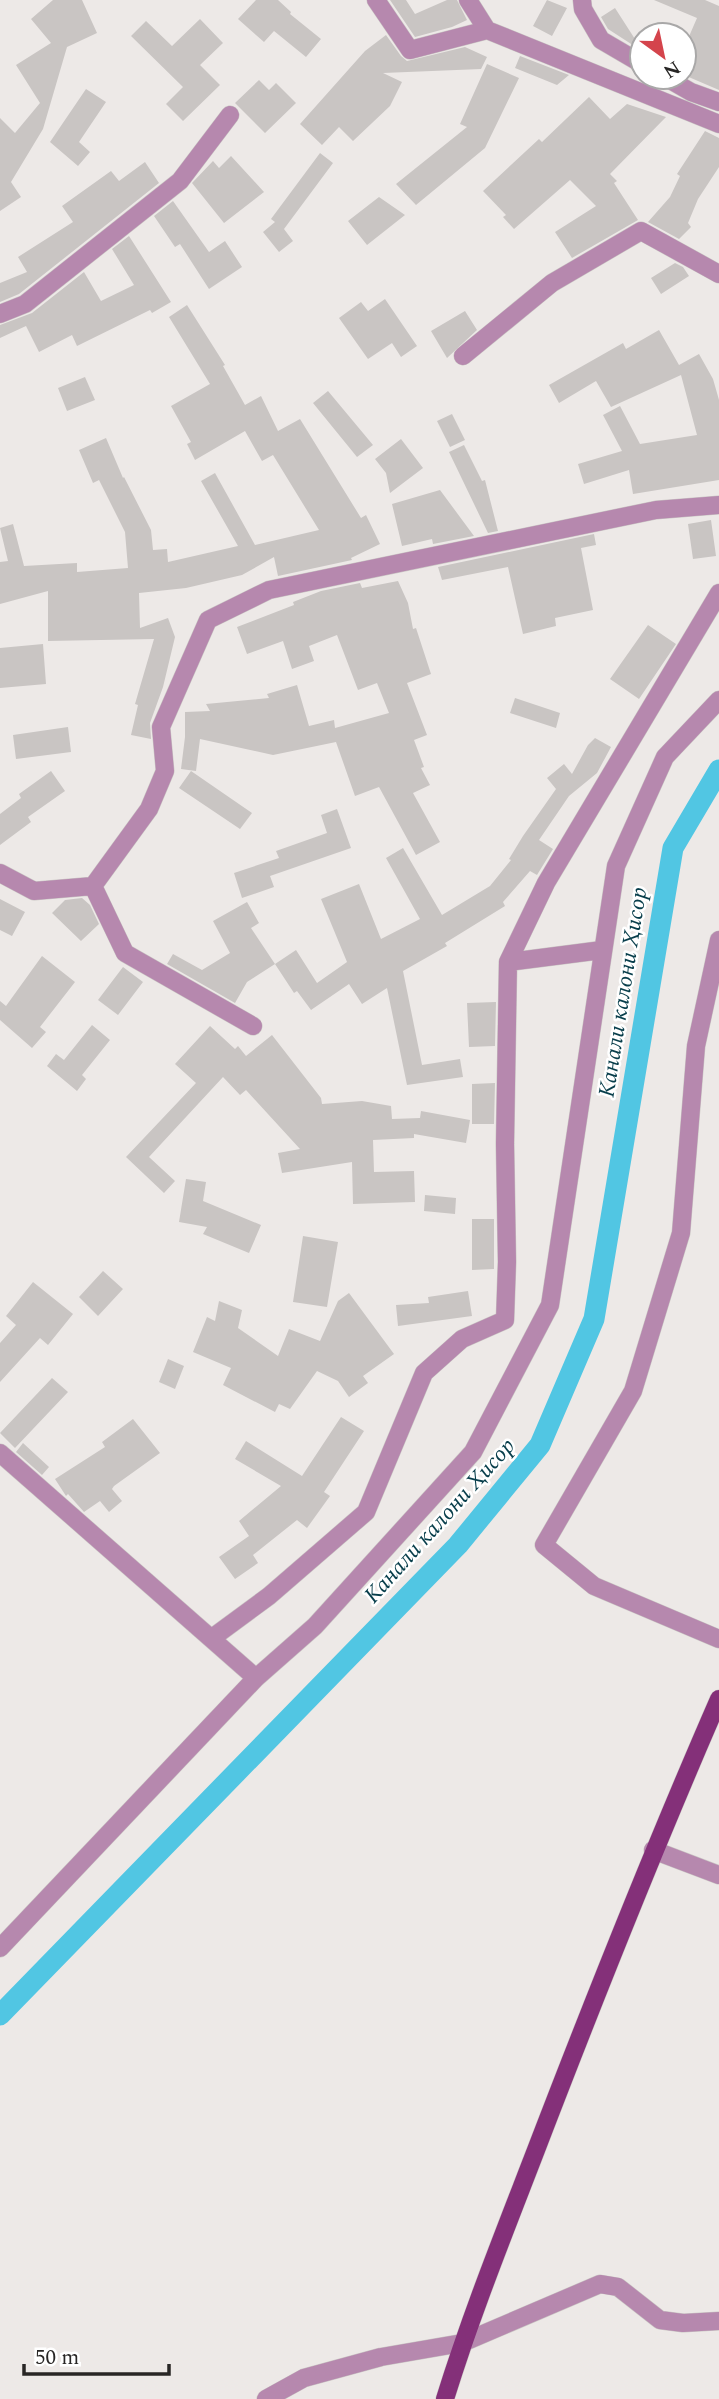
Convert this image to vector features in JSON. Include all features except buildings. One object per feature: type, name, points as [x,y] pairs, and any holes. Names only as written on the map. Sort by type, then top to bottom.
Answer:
[{"type":"main road","points":[[445,2399],[462,2343],[653,1850],[719,1699]]},
{"type":"street","points":[[376,0],[410,50],[487,30],[718,120]]},
{"type":"street","points":[[468,0],[487,30]]},
{"type":"street","points":[[582,0],[583,9],[601,40],[628,56]]},
{"type":"street","points":[[689,91],[719,102]]},
{"type":"street","points":[[0,313],[25,304],[180,181],[230,115]]},
{"type":"street","points":[[463,356],[552,283],[640,231],[719,274]]},
{"type":"street","points":[[0,873],[34,891],[93,886],[149,809],[165,771],[160,727],[208,620],[269,590],[656,510],[719,505]]},
{"type":"street","points":[[212,1638],[269,1596],[366,1512],[424,1373],[462,1339],[505,1320],[508,962],[546,883],[719,593]]},
{"type":"street","points":[[0,1948],[256,1678],[315,1626],[473,1452],[550,1306],[616,866],[665,757],[719,700]]},
{"type":"street","points":[[93,886],[125,953],[253,1026]]},
{"type":"street","points":[[719,940],[696,1046],[681,1233],[633,1391],[544,1545],[594,1586],[719,1639]]},
{"type":"street","points":[[508,962],[602,950]]},
{"type":"street","points":[[0,1453],[256,1678]]},
{"type":"street","points":[[653,1850],[719,1875]]},
{"type":"street","points":[[267,2399],[304,2378],[381,2357],[462,2343],[600,2284],[618,2287],[660,2320],[682,2323],[719,2320]]},
{"type":"waterway","name":"Канали калони Ҳисор","points":[[0,2015],[458,1545],[540,1445],[594,1319],[673,848],[719,770]]}]
